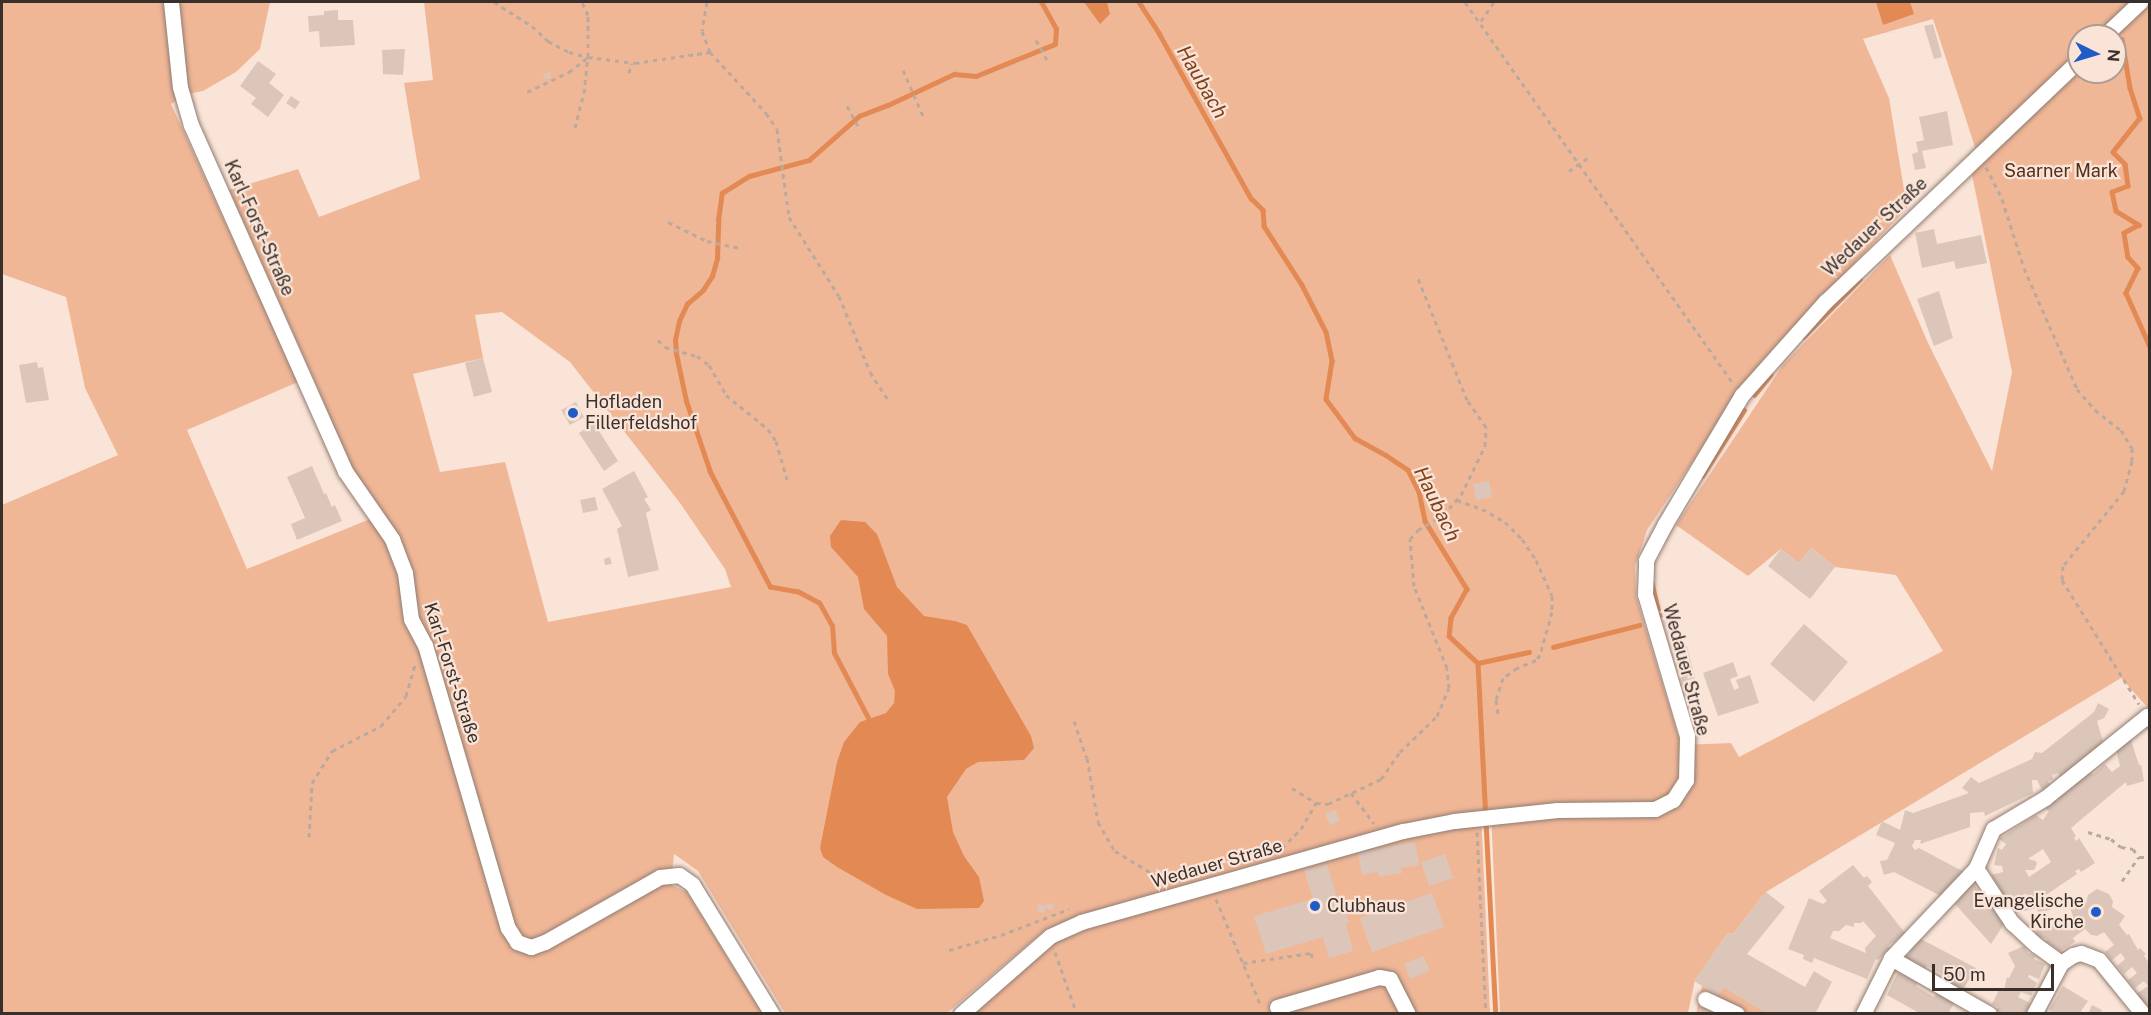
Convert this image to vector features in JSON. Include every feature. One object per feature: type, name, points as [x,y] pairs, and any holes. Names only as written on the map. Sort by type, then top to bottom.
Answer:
[{"type":"street","name":"Karl-Forst-Straße","points":[[171,2],[180,87],[191,125],[345,471],[392,539],[405,573],[411,619],[425,645],[508,928],[517,942],[531,947],[545,942],[660,877],[679,875],[692,884],[772,1014]]},
{"type":"street","points":[[2117,24],[2140,2]]},
{"type":"street","name":"Wedauer Straße","points":[[961,1014],[1050,936],[1081,922],[1384,837],[1479,818],[1557,810],[1655,809],[1673,801],[1686,780],[1687,736],[1645,594],[1646,560],[1742,395],[1825,302],[2067,71]]},
{"type":"street","points":[[1863,1014],[1891,958],[1976,868],[1993,830],[2045,798],[2148,717]]},
{"type":"street","points":[[1976,868],[2013,923],[2036,945],[2061,963]]},
{"type":"street","points":[[2034,1014],[2061,963],[2073,955],[2091,955],[2099,960],[2143,1014]]},
{"type":"street","points":[[1891,958],[1989,1014]]},
{"type":"street","points":[[1270,1008],[1379,977],[1390,979],[1408,1014]]},
{"type":"street","points":[[1705,999],[1737,1014]]},
{"type":"path","points":[[494,2],[532,26],[548,41],[569,52],[588,57],[631,63],[710,52]]},
{"type":"path","points":[[575,128],[584,93],[588,57],[588,15],[582,2]]},
{"type":"path","points":[[706,2],[702,31],[710,52],[766,113],[777,129],[789,217],[839,296],[870,372],[888,400]]},
{"type":"path","points":[[1465,2],[1481,21],[1742,395]]},
{"type":"path","points":[[1481,21],[1494,2]]},
{"type":"path","points":[[1036,40],[1048,62]]},
{"type":"path","points":[[527,92],[551,82],[588,57]]},
{"type":"path","points":[[629,73],[631,63]]},
{"type":"path","points":[[903,70],[924,118]]},
{"type":"path","points":[[847,105],[860,129]]},
{"type":"path","points":[[1979,155],[2002,200],[2024,268],[2077,389],[2095,410],[2121,430],[2132,448],[2132,461],[2124,491],[2063,567],[2062,580],[2148,717]]},
{"type":"path","points":[[1569,171],[1589,157]]},
{"type":"path","points":[[668,222],[707,241],[741,248]]},
{"type":"path","points":[[1292,788],[1316,804],[1329,804],[1381,779],[1400,752],[1437,716],[1449,688],[1447,668],[1414,586],[1410,539],[1418,530],[1443,514],[1457,500],[1485,446],[1486,427],[1467,400],[1418,278]]},
{"type":"path","points":[[658,340],[664,347],[686,351],[709,365],[726,395],[768,429],[776,441],[787,479]]},
{"type":"path","points":[[1457,500],[1482,508],[1505,522],[1522,539],[1536,560],[1552,596],[1552,612],[1540,655],[1536,660],[1517,668],[1503,678],[1497,700],[1498,715]]},
{"type":"path","points":[[309,837],[312,783],[332,751],[381,726],[406,696],[417,657],[425,645]]},
{"type":"path","points":[[1074,721],[1087,758],[1098,822],[1115,851],[1167,882],[1156,885]]},
{"type":"path","points":[[1351,793],[1384,837]]},
{"type":"path","points":[[1273,852],[1283,847],[1302,830],[1316,804]]},
{"type":"path","points":[[1479,818],[1486,1014]]},
{"type":"path","points":[[2088,832],[2111,839],[2121,848],[2133,849],[2139,857]]},
{"type":"path","points":[[2139,857],[2150,857]]},
{"type":"path","points":[[2122,881],[2139,857]]},
{"type":"path","points":[[1210,886],[1243,963],[1270,1008]]},
{"type":"path","points":[[949,950],[1001,935],[1079,906]]},
{"type":"path","points":[[1050,936],[1077,1014]]},
{"type":"path","points":[[1243,963],[1311,952],[1312,961]]},
{"type":"green space","name":"Saarner Mark","points":[[2,2],[270,2],[260,49],[236,72],[203,91],[187,94],[171,104],[298,382],[187,430],[247,569],[380,515],[348,464],[319,391],[229,190],[298,169],[319,217],[420,179],[404,83],[433,80],[424,2],[2149,2],[2149,709],[2121,678],[1766,892],[1733,934],[1728,933],[1695,980],[1688,1013],[1500,1013],[1491,811],[1481,812],[1490,1013],[971,1013],[1045,930],[947,1013],[785,1013],[698,871],[674,854],[671,885],[687,892],[762,1013],[2,1013],[2,505],[118,455],[85,388],[66,297],[2,274]],"holes":[[[1933,19],[1976,150],[1968,155],[2012,372],[1992,471],[1928,343],[1890,255],[1783,365],[1676,525],[1748,576],[1781,549],[1799,563],[1811,548],[1835,567],[1896,575],[1943,651],[1739,757],[1731,743],[1681,745],[1636,597],[1635,566],[1647,530],[1735,398],[1773,349],[1907,208],[1889,98],[1863,39]],[[502,312],[570,362],[680,503],[725,569],[731,587],[548,622],[505,462],[440,472],[413,374],[483,358],[475,315]]]},
{"type":"green space","points":[[1702,986],[1717,996],[1724,987],[1767,1013],[1723,1013],[1697,1009]]},
{"type":"shaded area","points":[[1084,2],[1107,2],[1110,14],[1100,24]]},
{"type":"shaded area","points":[[1876,2],[1910,2],[1914,14],[1883,25]]},
{"type":"shaded area","points":[[841,520],[865,522],[877,534],[897,587],[924,616],[967,625],[1031,736],[1034,748],[1024,760],[978,762],[966,769],[947,797],[953,832],[964,856],[979,877],[984,901],[979,908],[917,909],[886,895],[823,857],[820,848],[837,762],[844,742],[860,722],[886,713],[894,703],[895,691],[888,674],[887,636],[864,609],[858,577],[831,547],[830,536]]},
{"type":"building","points":[[338,10],[338,20],[353,20],[355,45],[320,47],[319,31],[309,32],[308,16],[324,15],[324,11]]},
{"type":"building","points":[[1933,24],[1942,57],[1934,59],[1924,26]]},
{"type":"building","points":[[405,49],[403,75],[383,74],[382,50]]},
{"type":"building","points":[[258,61],[276,74],[269,83],[284,95],[268,117],[251,104],[256,98],[240,86]]},
{"type":"building","points":[[550,72],[551,78],[545,79],[543,74]]},
{"type":"building","points":[[291,96],[300,102],[295,109],[286,103]]},
{"type":"building","points":[[1947,111],[1953,145],[1922,151],[1926,168],[1915,170],[1912,154],[1918,152],[1916,142],[1924,140],[1919,117]]},
{"type":"building","points":[[1934,229],[1937,244],[1981,235],[1987,263],[1956,269],[1954,261],[1922,268],[1915,233]]},
{"type":"building","points":[[1939,291],[1953,338],[1934,346],[1917,299]]},
{"type":"building","points":[[483,358],[492,392],[474,397],[465,363]]},
{"type":"building","points":[[37,362],[38,368],[43,367],[49,400],[26,403],[19,365]]},
{"type":"building","name":"Hofladen Fillerfeldshof","points":[[576,402],[584,417],[570,425],[561,410]]},
{"type":"building","points":[[594,423],[618,461],[604,471],[579,433]]},
{"type":"building","points":[[312,466],[324,494],[326,493],[332,507],[335,505],[342,521],[297,540],[291,524],[305,518],[287,477]]},
{"type":"building","points":[[634,471],[648,497],[644,499],[651,510],[646,513],[659,570],[628,577],[617,529],[622,526],[602,489]]},
{"type":"building","points":[[1489,481],[1492,497],[1476,500],[1473,484]]},
{"type":"building","points":[[595,497],[598,510],[583,513],[580,500]]},
{"type":"building","points":[[1811,548],[1835,567],[1810,599],[1768,566],[1781,549],[1799,563]]},
{"type":"building","points":[[610,557],[612,564],[605,565],[604,559]]},
{"type":"building","points":[[1804,624],[1848,662],[1814,702],[1770,664]]},
{"type":"building","points":[[1687,646],[1695,678],[1683,682],[1674,650]]},
{"type":"building","points":[[1733,662],[1738,676],[1730,679],[1734,690],[1739,688],[1736,680],[1750,675],[1759,703],[1718,716],[1703,673]]},
{"type":"building","points":[[2098,703],[2109,709],[2104,718],[2097,721],[2104,745],[2060,779],[2059,773],[2052,775],[2053,779],[2048,781],[2050,786],[2042,790],[2037,780],[2032,780],[2033,793],[1985,816],[1984,812],[1970,813],[1970,827],[1920,844],[1921,840],[1915,840],[1912,846],[1915,850],[1919,848],[1966,873],[1941,896],[1894,872],[1884,875],[1880,861],[1887,860],[1895,843],[1876,835],[1882,821],[1900,830],[1905,810],[1913,813],[1969,793],[1962,788],[1971,777],[1979,783],[2032,759],[2035,752],[2042,753],[2094,712]]},
{"type":"building","points":[[2131,740],[2139,765],[2141,765],[2144,781],[2127,786],[2126,782],[2071,828],[2076,841],[2079,838],[2095,863],[2081,872],[2079,869],[2075,871],[2077,874],[2046,895],[2044,893],[2040,895],[2051,910],[2038,912],[2037,908],[2015,913],[1991,875],[2003,872],[2002,866],[1994,865],[1998,848],[2002,850],[2006,844],[1999,839],[2036,815],[2043,820],[2049,811],[2045,809],[2089,772],[2093,774],[2105,764],[2112,772],[2120,766],[2115,745]],"holes":[[[2043,849],[2051,862],[2029,877],[2025,870],[2034,870],[2036,861],[2028,859]]]},
{"type":"building","points":[[1335,810],[1340,821],[1330,825],[1325,814]]},
{"type":"building","points":[[1415,842],[1419,865],[1401,868],[1402,873],[1379,877],[1378,872],[1362,875],[1358,852]]},
{"type":"building","points":[[1445,854],[1453,878],[1429,886],[1421,862]]},
{"type":"building","name":"Clubhaus","points":[[1327,864],[1342,914],[1346,913],[1349,922],[1346,923],[1353,951],[1329,958],[1323,937],[1266,954],[1254,916],[1313,899],[1304,870]]},
{"type":"building","points":[[1853,865],[1864,878],[1867,876],[1872,882],[1868,886],[1905,933],[1888,946],[1890,948],[1878,960],[1876,959],[1867,979],[1814,958],[1812,963],[1803,959],[1804,955],[1788,949],[1809,898],[1823,904],[1827,901],[1819,891]],"holes":[[[1863,921],[1876,936],[1865,948],[1866,953],[1830,938],[1833,931],[1839,931],[1846,925],[1854,927],[1854,923]]]},
{"type":"building","points":[[1972,882],[2004,924],[1991,944],[1955,904]]},
{"type":"building","points":[[2097,889],[2109,894],[2113,901],[2112,907],[2125,916],[2119,925],[2127,935],[2129,934],[2138,950],[2140,948],[2146,954],[2144,956],[2150,964],[2150,1007],[2147,1009],[2136,994],[2148,986],[2144,981],[2135,988],[2128,980],[2137,973],[2132,967],[2124,974],[2117,966],[2125,959],[2121,953],[2112,960],[2105,952],[2114,945],[2104,932],[2097,936],[2091,935],[2085,929],[2073,938],[2075,942],[2060,951],[2045,941],[2047,939],[2035,935],[2042,921],[2060,929],[2074,919],[2070,908],[2086,903],[2088,895]]},
{"type":"building","points":[[1766,892],[1785,907],[1747,954],[1805,987],[1814,971],[1832,982],[1815,1014],[1767,1014],[1724,987],[1718,996],[1694,981],[1728,933],[1733,934]]},
{"type":"building","points":[[1432,893],[1444,927],[1372,952],[1360,918]]},
{"type":"building","points":[[1047,903],[1054,905],[1052,910],[1045,908],[1044,913],[1037,911],[1039,904],[1046,906]]},
{"type":"building","points":[[1919,938],[1976,968],[1961,993],[1943,982],[1946,976],[1927,966],[1924,972],[1904,961]]},
{"type":"building","points":[[2024,946],[2028,953],[2035,956],[2034,959],[2045,964],[2039,979],[2029,975],[2028,977],[2037,983],[2031,996],[2021,992],[2018,997],[2030,1003],[2026,1014],[2003,1014],[1996,1010],[1998,1007],[1992,1004],[2000,988],[2004,990],[2007,977],[2009,978],[2015,966],[2008,953]]},
{"type":"building","points":[[1423,956],[1430,970],[1410,979],[1404,964]]},
{"type":"building","points":[[1898,972],[1918,983],[1916,986],[1934,997],[1937,993],[1954,1003],[1948,1014],[1921,1014],[1887,995]]},
{"type":"building","points":[[2063,986],[2088,1001],[2081,1011],[2085,1014],[2054,1014],[2049,1010]]},
{"type":"building","points":[[2092,1005],[2102,1010],[2100,1014],[2088,1014]]},
{"type":"building","points":[[1697,1009],[1718,1012],[1717,1014],[1696,1014]]},
{"type":"waterway","points":[[868,718],[834,653],[832,626],[819,603],[798,592],[770,587],[710,472],[686,401],[676,354],[675,340],[679,321],[687,304],[703,290],[712,276],[717,258],[718,220],[722,193],[749,176],[809,160],[859,116],[954,74],[976,76],[1055,44],[1056,29],[1041,2]]},
{"type":"waterway","name":"Haubach","points":[[1139,2],[1159,33],[1251,198],[1263,210],[1264,226],[1302,285],[1326,332],[1332,361],[1326,399],[1355,438],[1408,470],[1419,492],[1425,521],[1467,589],[1451,618],[1449,636],[1478,663],[1496,1014]]},
{"type":"waterway","points":[[2127,70],[2130,88],[2140,118],[2113,152],[2125,164],[2128,186],[2112,192],[2116,211],[2139,225],[2124,233],[2128,257],[2138,268],[2126,293],[2150,347]]},
{"type":"waterway","points":[[1803,337],[1860,279]]},
{"type":"waterway","points":[[1754,395],[1770,375]]},
{"type":"waterway","points":[[1702,476],[1744,410]]},
{"type":"waterway","points":[[1652,583],[1660,618]]},
{"type":"waterway","points":[[1553,647],[1639,625]]},
{"type":"waterway","points":[[1478,663],[1529,652]]},
{"type":"place","name":"Hofladen Fillerfeldshof","points":[[573,413]]},
{"type":"place","name":"Clubhaus","points":[[1315,906]]},
{"type":"place","name":"Evangelische Kirche","points":[[2096,912]]}]
